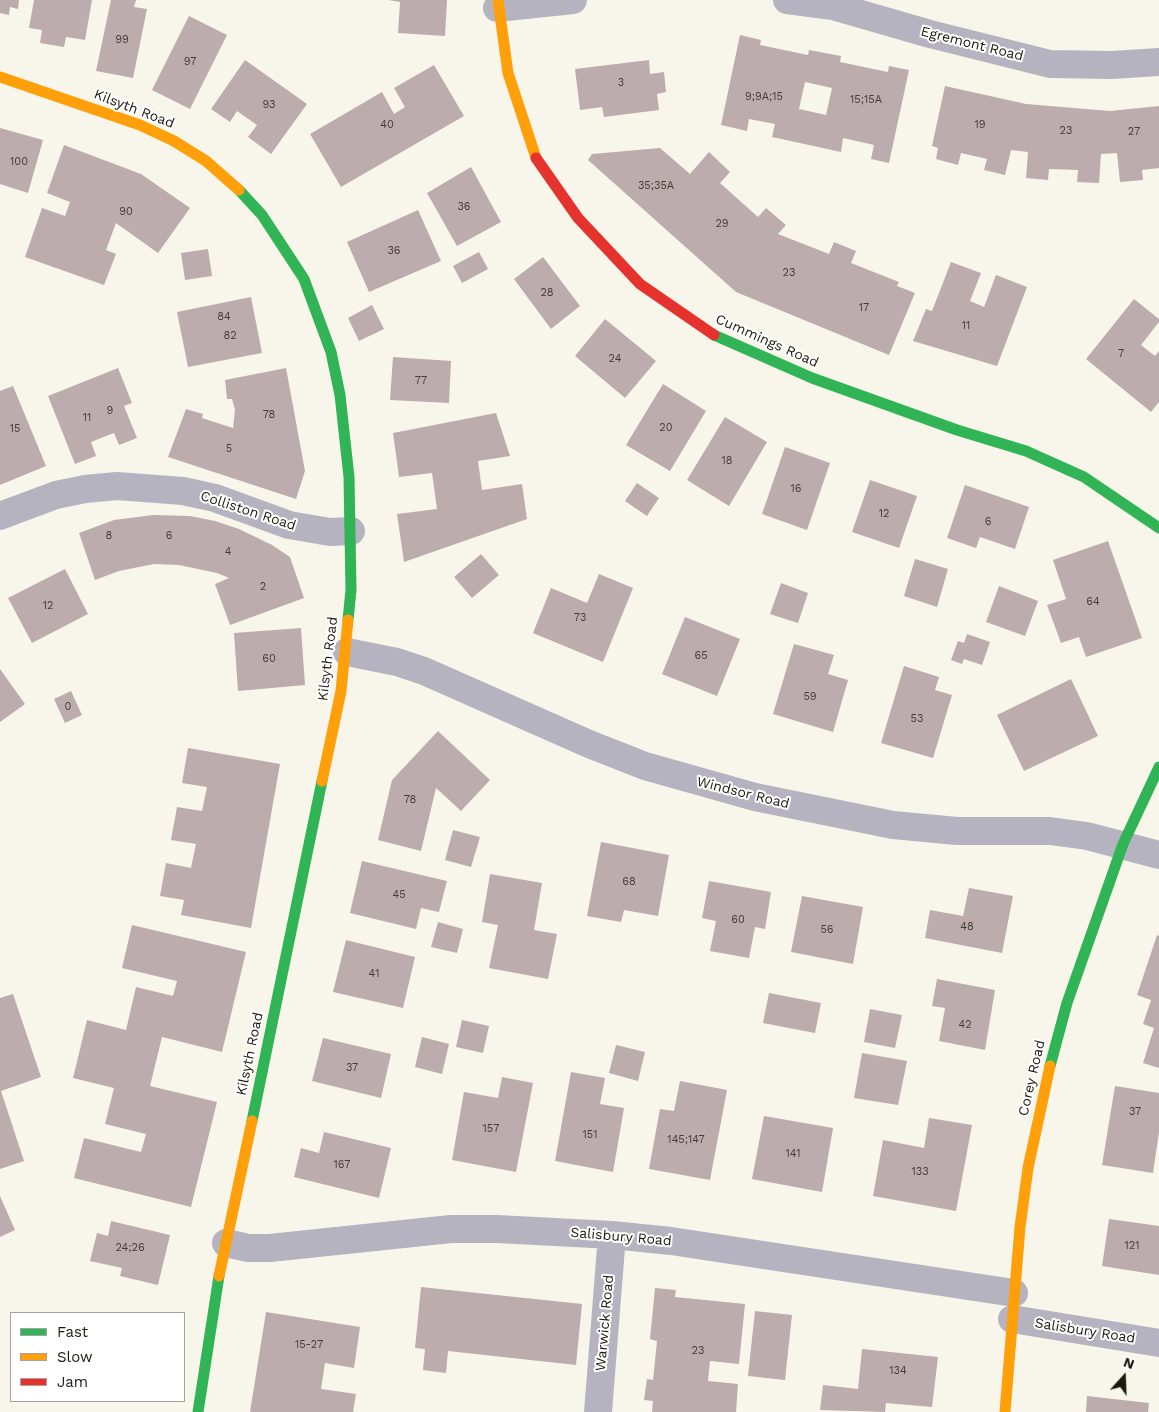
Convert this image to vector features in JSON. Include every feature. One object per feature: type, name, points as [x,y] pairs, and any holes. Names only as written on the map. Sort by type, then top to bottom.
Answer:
[{"type":"street","points":[[498,4],[573,0]]},
{"type":"street","name":"Egremont Road","points":[[787,0],[833,6],[930,34],[1050,64],[1112,66],[1159,62]]},
{"type":"street","name":"Cummings Road","points":[[498,4],[508,73],[534,155],[578,218],[640,284],[713,335],[812,378],[957,430],[1026,451],[1084,477],[1159,528]]},
{"type":"street","name":"Kilsyth Road","points":[[0,78],[140,125],[174,141],[206,161],[235,186],[262,215],[284,245],[304,279],[331,352],[346,435],[352,531],[346,652],[341,691],[226,1243],[210,1324],[198,1412]]},
{"type":"street","name":"Colliston Road","points":[[0,516],[56,495],[85,489],[117,486],[182,491],[215,498],[289,525],[330,532],[352,531]]},
{"type":"street","name":"Windsor Road","points":[[346,652],[397,662],[424,671],[589,744],[635,762],[755,797],[893,825],[958,831],[1050,831],[1088,836],[1159,855]]},
{"type":"street","name":"Corey Road","points":[[1005,1412],[1014,1293],[1028,1168],[1052,1056],[1066,1003],[1123,844],[1159,768]]},
{"type":"street","name":"Salisbury Road","points":[[226,1243],[248,1248],[270,1248],[451,1229],[497,1229],[612,1235],[671,1241],[1014,1293]]},
{"type":"street","name":"Warwick Road","points":[[598,1412],[612,1235]]},
{"type":"street","name":"Salisbury Road","points":[[1012,1320],[1159,1343]]},
{"type":"building","points":[[0,0],[19,0],[18,9],[10,7],[9,15],[0,13]]},
{"type":"building","points":[[34,0],[92,0],[85,40],[66,37],[64,47],[40,43],[42,30],[29,28]]},
{"type":"building","points":[[111,0],[136,0],[134,7],[147,9],[133,78],[96,71]]},
{"type":"building","points":[[388,0],[447,0],[445,36],[398,33],[400,2]]},
{"type":"building","points":[[189,16],[227,35],[190,109],[152,90]]},
{"type":"building","points":[[740,35],[761,40],[760,45],[808,55],[809,50],[841,56],[840,62],[888,72],[889,66],[909,70],[889,163],[871,159],[874,145],[843,138],[841,152],[772,137],[775,124],[749,119],[747,131],[721,125]],"holes":[[[805,82],[832,88],[826,115],[799,109]]]},
{"type":"building","points":[[245,60],[307,104],[271,154],[248,137],[257,125],[237,111],[230,122],[211,109]]},
{"type":"building","points":[[649,60],[650,74],[664,72],[666,92],[657,94],[659,110],[604,117],[602,107],[580,110],[575,69]]},
{"type":"building","points":[[434,65],[464,116],[341,187],[310,134],[382,92],[394,114],[405,107],[394,88]]},
{"type":"building","points":[[945,86],[1026,104],[1110,111],[1159,106],[1159,168],[1142,170],[1143,180],[1120,182],[1117,153],[1101,154],[1099,183],[1077,182],[1078,170],[1049,169],[1048,180],[1026,178],[1028,152],[1011,150],[1005,175],[984,170],[987,159],[961,153],[958,165],[936,159],[938,148],[932,146]]},
{"type":"building","points":[[0,128],[43,140],[28,193],[0,184]]},
{"type":"building","points":[[64,145],[141,174],[190,208],[158,253],[116,223],[106,250],[116,254],[104,285],[25,257],[42,208],[65,216],[70,202],[47,193]]},
{"type":"building","points":[[660,148],[690,174],[709,152],[730,172],[720,183],[758,217],[766,208],[786,225],[778,234],[829,254],[834,242],[856,251],[851,263],[899,282],[897,286],[915,293],[889,355],[736,292],[588,160],[592,154]]},
{"type":"building","points":[[471,167],[501,222],[457,246],[427,193]]},
{"type":"building","points":[[418,210],[441,261],[369,292],[347,242]]},
{"type":"building","points":[[208,249],[212,276],[185,280],[181,253]]},
{"type":"building","points":[[479,252],[488,269],[462,283],[453,266]]},
{"type":"building","points":[[543,257],[580,306],[551,329],[514,279]]},
{"type":"building","points":[[951,262],[981,273],[970,301],[984,307],[996,275],[1027,287],[997,366],[913,341],[926,309],[932,311]]},
{"type":"building","points":[[251,297],[262,353],[188,367],[177,312]]},
{"type":"building","points":[[1134,299],[1159,319],[1159,322],[1141,345],[1155,356],[1159,351],[1159,402],[1151,412],[1086,359]]},
{"type":"building","points":[[372,305],[384,329],[359,341],[348,318]]},
{"type":"building","points":[[605,319],[656,361],[625,398],[575,356]]},
{"type":"building","points":[[393,357],[451,361],[449,403],[390,400]]},
{"type":"building","points":[[118,368],[132,403],[124,406],[137,438],[119,445],[114,433],[91,442],[96,456],[75,464],[48,396]]},
{"type":"building","points":[[286,368],[305,471],[296,499],[168,457],[186,409],[203,414],[202,418],[233,428],[235,410],[232,399],[227,399],[225,380]]},
{"type":"building","points":[[663,384],[706,411],[670,471],[626,445]]},
{"type":"building","points":[[13,386],[46,466],[0,485],[0,391]]},
{"type":"building","points":[[496,413],[510,456],[478,461],[482,490],[522,484],[527,519],[404,562],[397,514],[437,509],[432,473],[399,477],[393,433]]},
{"type":"building","points":[[725,417],[767,442],[729,506],[687,480]]},
{"type":"building","points":[[785,447],[830,463],[807,530],[762,514]]},
{"type":"building","points":[[870,480],[917,496],[899,548],[852,532]]},
{"type":"building","points":[[637,483],[659,498],[647,516],[625,501]]},
{"type":"building","points":[[965,485],[1029,507],[1015,549],[980,537],[976,548],[947,538]]},
{"type":"building","points":[[153,515],[190,516],[215,521],[239,529],[272,545],[290,557],[304,598],[230,625],[215,584],[229,578],[217,573],[179,565],[154,564],[119,571],[95,580],[79,533],[114,520]]},
{"type":"building","points":[[1108,541],[1142,638],[1086,657],[1079,637],[1061,643],[1047,605],[1066,599],[1053,560]]},
{"type":"building","points":[[481,554],[499,575],[472,598],[454,577]]},
{"type":"building","points":[[915,559],[948,569],[937,607],[904,596]]},
{"type":"building","points":[[65,569],[88,614],[32,643],[8,598]]},
{"type":"building","points":[[599,574],[633,588],[603,662],[533,633],[551,588],[587,603]]},
{"type":"building","points":[[781,583],[808,593],[798,623],[770,614]]},
{"type":"building","points":[[999,586],[1038,601],[1025,636],[986,622]]},
{"type":"building","points":[[685,617],[740,639],[717,696],[662,674]]},
{"type":"building","points":[[301,628],[305,685],[238,691],[234,633]]},
{"type":"building","points":[[967,634],[990,642],[982,665],[964,659],[962,664],[951,660],[958,641],[964,643]]},
{"type":"building","points":[[794,644],[834,655],[828,674],[848,680],[833,732],[773,714]]},
{"type":"building","points":[[904,666],[939,677],[935,690],[952,695],[933,758],[881,743]]},
{"type":"building","points":[[0,669],[25,704],[0,722]]},
{"type":"building","points":[[1071,679],[1098,736],[1024,771],[997,715]]},
{"type":"building","points":[[71,691],[82,715],[65,723],[54,699]]},
{"type":"building","points":[[438,731],[490,780],[461,811],[436,788],[421,851],[378,840],[392,780]]},
{"type":"building","points":[[188,748],[280,764],[251,928],[181,915],[184,900],[160,896],[166,863],[191,868],[196,844],[171,840],[177,807],[202,811],[207,787],[182,783]]},
{"type":"building","points":[[453,830],[480,837],[471,867],[445,860]]},
{"type":"building","points":[[601,842],[669,855],[658,916],[624,910],[621,922],[587,916]]},
{"type":"building","points":[[362,861],[447,881],[439,912],[421,908],[416,929],[350,913]]},
{"type":"building","points":[[490,874],[542,883],[534,930],[557,934],[548,979],[489,968],[498,925],[482,922]]},
{"type":"building","points":[[709,881],[771,892],[765,929],[755,927],[749,958],[710,951],[716,921],[702,918]]},
{"type":"building","points":[[969,888],[1013,896],[1002,953],[925,938],[930,910],[963,916]]},
{"type":"building","points":[[802,896],[863,907],[853,964],[791,952]]},
{"type":"building","points":[[438,922],[463,929],[457,953],[431,947]]},
{"type":"building","points":[[132,925],[246,952],[222,1052],[162,1037],[150,1086],[217,1102],[191,1207],[74,1178],[84,1138],[141,1152],[146,1134],[105,1124],[114,1088],[73,1078],[87,1020],[126,1030],[136,987],[173,996],[177,981],[122,968]]},
{"type":"building","points":[[1157,935],[1159,936],[1159,1068],[1143,1063],[1154,1028],[1143,1024],[1151,1000],[1137,995]]},
{"type":"building","points":[[346,940],[415,957],[403,1008],[333,992]]},
{"type":"building","points":[[937,979],[995,990],[985,1050],[939,1041],[945,1008],[932,1006]]},
{"type":"building","points":[[769,993],[821,1003],[815,1033],[763,1023]]},
{"type":"building","points":[[13,994],[41,1077],[1,1091],[24,1161],[0,1169],[0,998]]},
{"type":"building","points":[[870,1009],[902,1015],[895,1048],[864,1042]]},
{"type":"building","points":[[462,1020],[489,1026],[483,1053],[456,1047]]},
{"type":"building","points":[[422,1037],[449,1044],[442,1074],[415,1067]]},
{"type":"building","points":[[323,1038],[391,1054],[381,1098],[312,1081]]},
{"type":"building","points":[[616,1045],[645,1052],[638,1081],[609,1073]]},
{"type":"building","points":[[862,1053],[907,1061],[898,1105],[854,1098]]},
{"type":"building","points":[[571,1072],[605,1078],[600,1104],[624,1108],[613,1172],[555,1161]]},
{"type":"building","points":[[502,1077],[533,1083],[516,1172],[452,1160],[464,1092],[498,1098]]},
{"type":"building","points":[[680,1081],[727,1090],[710,1180],[649,1169],[660,1109],[674,1111]]},
{"type":"building","points":[[1115,1086],[1159,1093],[1159,1132],[1153,1173],[1102,1165]]},
{"type":"building","points":[[764,1116],[833,1128],[822,1192],[752,1179]]},
{"type":"building","points":[[929,1118],[972,1125],[956,1211],[873,1196],[883,1140],[924,1148]]},
{"type":"building","points":[[324,1132],[391,1148],[379,1198],[294,1177],[301,1148],[319,1153]]},
{"type":"building","points":[[0,1196],[15,1230],[0,1237]]},
{"type":"building","points":[[1109,1219],[1159,1226],[1159,1275],[1102,1266]]},
{"type":"building","points":[[111,1221],[170,1235],[158,1285],[120,1276],[122,1268],[90,1261],[97,1233],[108,1236]]},
{"type":"building","points":[[421,1287],[582,1304],[576,1365],[448,1351],[446,1373],[423,1370],[425,1349],[415,1348]]},
{"type":"building","points":[[655,1288],[676,1290],[675,1297],[745,1304],[739,1364],[710,1361],[708,1381],[738,1384],[736,1412],[652,1412],[653,1401],[644,1400],[647,1379],[653,1380],[657,1341],[650,1339]]},
{"type":"building","points":[[755,1311],[792,1315],[785,1380],[748,1376]]},
{"type":"building","points":[[266,1312],[360,1327],[354,1368],[325,1363],[321,1389],[356,1394],[353,1412],[250,1412]]},
{"type":"building","points":[[862,1349],[938,1357],[932,1407],[886,1403],[885,1412],[820,1410],[823,1385],[858,1389]]},
{"type":"building","points":[[1087,1396],[1149,1403],[1148,1412],[1086,1412]]},
{"type":"traffic: fast","points":[[239,190],[262,215],[304,279],[331,352],[340,395],[349,477],[351,590],[348,620]]},
{"type":"traffic: fast","points":[[714,335],[812,378],[957,430],[1026,451],[1084,477],[1159,528]]},
{"type":"traffic: fast","points":[[1050,1066],[1067,1003],[1123,844],[1159,767]]},
{"type":"traffic: fast","points":[[252,1121],[322,781]]},
{"type":"traffic: fast","points":[[198,1412],[219,1276]]},
{"type":"traffic: slow","points":[[498,0],[508,73],[536,158]]},
{"type":"traffic: slow","points":[[0,77],[140,125],[174,141],[206,161],[239,190]]},
{"type":"traffic: slow","points":[[322,781],[341,691],[348,620]]},
{"type":"traffic: slow","points":[[1005,1412],[1020,1227],[1028,1168],[1050,1066]]},
{"type":"traffic: slow","points":[[219,1276],[252,1121]]},
{"type":"traffic: jam","points":[[536,158],[578,218],[640,284],[714,335]]}]
